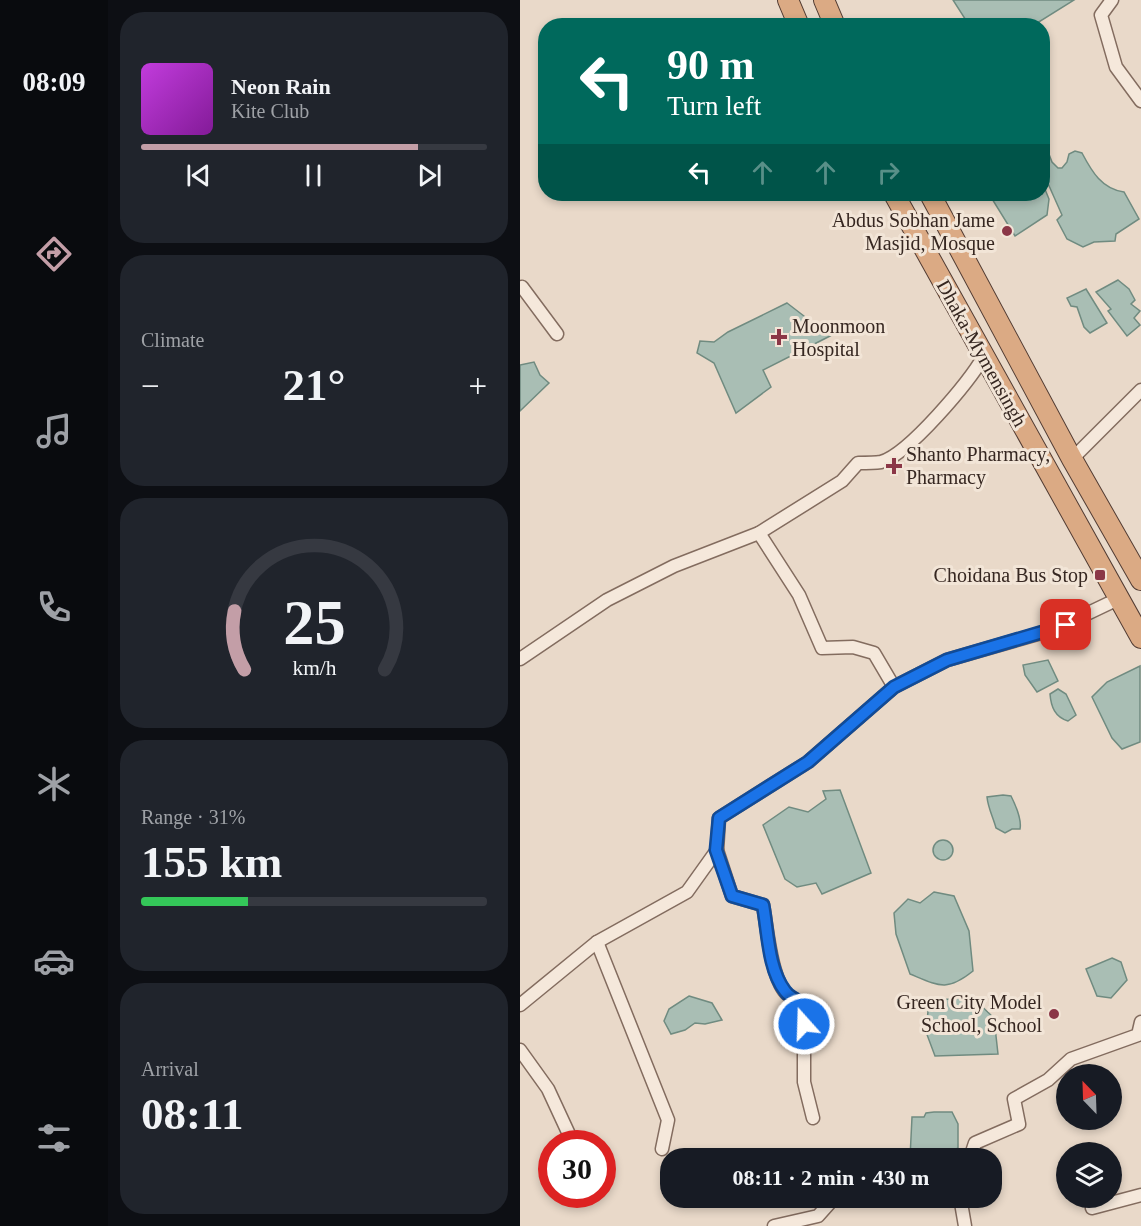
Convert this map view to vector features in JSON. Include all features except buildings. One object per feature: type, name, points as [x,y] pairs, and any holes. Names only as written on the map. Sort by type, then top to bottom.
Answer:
[{"type":"highway","points":[[788,0],[796,18]]},
{"type":"highway","points":[[824,0],[832,18]]},
{"type":"highway","name":"Dhaka-Mymensingh","points":[[898,201],[1141,638]]},
{"type":"highway","points":[[934,201],[1072,459],[1141,580]]},
{"type":"street","points":[[1112,0],[1101,15],[1116,67],[1141,100]]},
{"type":"street","points":[[520,288],[522,287],[556,334]]},
{"type":"street","points":[[520,659],[607,600],[674,566],[759,533],[842,481],[858,463],[882,462],[920,435],[975,372],[984,356]]},
{"type":"street","points":[[1072,459],[1141,390]]},
{"type":"street","points":[[759,533],[799,595],[822,648],[853,647],[874,653],[894,687]]},
{"type":"street","points":[[813,1118],[804,1082],[804,1004],[786,994],[781,985],[772,956],[763,905],[732,896],[716,850],[719,818],[808,762],[894,687],[947,660],[1055,629],[1120,598]]},
{"type":"street","points":[[520,1005],[597,942],[687,892],[716,850]]},
{"type":"street","points":[[597,942],[668,1120],[662,1148]]},
{"type":"street","points":[[973,1148],[974,1143],[1019,1124],[1014,1099],[1048,1080],[1071,1059],[1138,1035],[1141,1022]]},
{"type":"street","points":[[520,1050],[548,1089],[567,1130]]},
{"type":"street","points":[[1122,1200],[1141,1195]]},
{"type":"street","points":[[774,1226],[818,1216],[825,1208]]},
{"type":"street","points":[[962,1208],[965,1226]]},
{"type":"shaded area","points":[[953,0],[1074,0],[1045,18],[965,18]]},
{"type":"shaded area","points":[[1075,151],[1082,153],[1098,178],[1110,187],[1124,192],[1139,219],[1116,234],[1115,241],[1094,242],[1083,247],[1067,239],[1057,220],[1062,215],[1050,188],[1050,157],[1058,168],[1062,168],[1069,154]]},
{"type":"shaded area","points":[[993,201],[1049,201],[1047,215],[1015,236]]},
{"type":"shaded area","points":[[1118,280],[1129,289],[1135,300],[1131,304],[1140,311],[1134,318],[1140,325],[1127,336],[1108,311],[1111,309],[1096,292]]},
{"type":"shaded area","points":[[1086,289],[1107,323],[1090,333],[1084,327],[1077,307],[1071,306],[1067,298]]},
{"type":"shaded area","points":[[787,303],[830,336],[763,370],[771,387],[736,413],[714,363],[697,353],[700,341],[714,342],[728,332]]},
{"type":"shaded area","points":[[534,362],[540,375],[549,383],[520,411],[520,365]]},
{"type":"shaded area","points":[[1048,660],[1058,681],[1037,692],[1025,675],[1023,665]]},
{"type":"shaded area","points":[[1140,666],[1140,742],[1122,749],[1112,738],[1092,697],[1107,682]]},
{"type":"shaded area","points":[[1058,689],[1066,694],[1076,715],[1068,721],[1054,711],[1051,703],[1050,694]]},
{"type":"shaded area","points":[[840,790],[871,873],[822,894],[816,883],[797,887],[785,879],[763,825],[789,807],[808,812],[826,799],[823,791]]},
{"type":"shaded area","points":[[1011,796],[1020,821],[1020,829],[1012,829],[1005,833],[996,828],[987,797]]},
{"type":"shaded area","points":[[943,840],[950,843],[953,850],[950,857],[943,860],[936,857],[933,850],[936,843]]},
{"type":"shaded area","points":[[934,892],[954,896],[969,931],[973,971],[956,982],[943,985],[928,982],[910,974],[896,934],[894,913],[908,899],[920,903]]},
{"type":"shaded area","points":[[1112,958],[1121,962],[1127,980],[1111,998],[1097,996],[1086,969]]},
{"type":"shaded area","points":[[689,996],[712,1003],[722,1020],[705,1024],[695,1023],[685,1030],[671,1034],[664,1021],[669,1009]]},
{"type":"shaded area","points":[[972,997],[994,1018],[998,1054],[935,1056],[926,1032],[929,1001]]},
{"type":"shaded area","points":[[952,1112],[958,1124],[958,1148],[910,1148],[912,1117],[924,1117],[926,1113]]},
{"type":"place","name":"Abdus Sobhan Jame Masjid, Mosque","points":[[1007,231]]},
{"type":"place","name":"Moonmoon Hospital","points":[[779,337]]},
{"type":"place","name":"Shanto Pharmacy, Pharmacy","points":[[894,466]]},
{"type":"place","name":"Choidana Bus Stop","points":[[1100,575]]},
{"type":"place","name":"Green City Model School, School","points":[[1054,1014]]},
{"type":"route","points":[[804,1024],[804,1004],[786,994],[781,985],[772,956],[763,905],[732,896],[716,850],[719,818],[808,762],[894,687],[947,660],[1066,625]]}]
